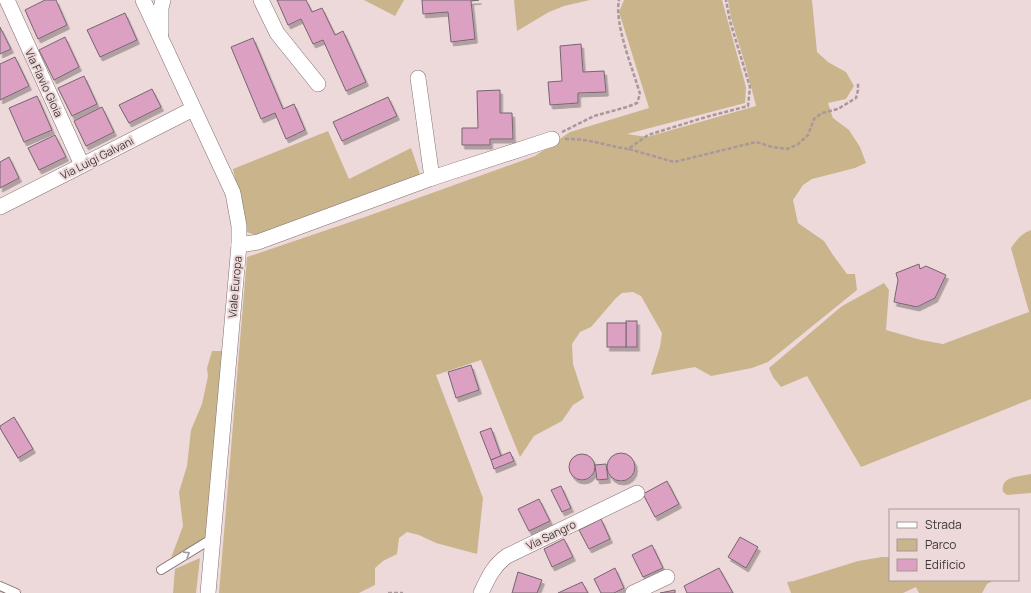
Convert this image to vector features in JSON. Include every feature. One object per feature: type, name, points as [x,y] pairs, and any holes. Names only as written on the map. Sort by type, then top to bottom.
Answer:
[{"type":"street","name":"Via Flavio Gioia","points":[[7,0],[82,165]]},
{"type":"street","name":"Viale Europa","points":[[143,0],[232,193],[239,226],[239,245],[208,593]]},
{"type":"street","points":[[161,38],[162,0]]},
{"type":"street","points":[[261,0],[277,33],[318,84]]},
{"type":"street","points":[[418,78],[432,178]]},
{"type":"street","name":"Via Luigi Galvani","points":[[0,207],[193,109]]},
{"type":"street","points":[[239,245],[258,242],[432,178],[552,139]]},
{"type":"street","name":"Via Sangro","points":[[481,593],[497,563],[507,556],[637,493]]},
{"type":"street","points":[[633,593],[667,577]]},
{"type":"lane","points":[[161,570],[213,538]]},
{"type":"lane","points":[[0,586],[16,593]]},
{"type":"path","points":[[552,139],[562,132],[594,116],[636,103],[640,94],[620,26],[618,8],[620,0]]},
{"type":"path","points":[[628,149],[648,135],[748,106],[750,87],[730,21],[726,0]]},
{"type":"path","points":[[552,139],[580,139],[628,149],[674,162],[756,142],[772,147],[787,149],[797,145],[808,135],[814,119],[822,113],[838,109],[856,98],[858,83]]},
{"type":"path","points":[[388,593],[403,593]]},
{"type":"green space","points":[[364,0],[404,0],[395,16]]},
{"type":"green space","points":[[514,0],[590,0],[564,6],[549,12],[517,31]]},
{"type":"green space","points":[[624,0],[722,0],[746,87],[745,103],[627,134],[647,137],[756,106],[731,18],[728,0],[812,0],[817,52],[828,62],[846,72],[854,86],[846,99],[828,103],[833,118],[849,130],[860,147],[866,163],[855,168],[812,179],[803,185],[793,200],[798,223],[824,241],[847,274],[855,274],[857,290],[768,362],[752,368],[711,376],[695,367],[651,375],[660,347],[662,333],[641,296],[633,292],[622,293],[591,327],[580,332],[572,344],[573,364],[584,398],[573,405],[562,421],[534,436],[520,457],[481,360],[436,375],[483,498],[477,554],[436,543],[419,535],[407,532],[399,538],[397,554],[383,561],[375,568],[375,585],[359,593],[219,593],[247,257],[365,217],[535,156],[570,132],[649,108],[619,12]]},
{"type":"green space","points":[[328,131],[349,179],[411,148],[421,177],[257,236],[247,232],[233,169]]},
{"type":"green space","points":[[1031,230],[1031,399],[861,467],[807,376],[781,387],[773,377],[769,368],[842,306],[884,283],[889,290],[886,330],[921,340],[943,344],[1029,312],[1011,248],[1020,237]]},
{"type":"green space","points":[[212,351],[223,351],[206,538],[171,558],[183,526],[179,492],[187,466],[191,430],[202,404],[208,376],[207,368]]},
{"type":"green space","points":[[1031,474],[1031,493],[1007,495],[1003,492],[1004,483],[1007,480]]},
{"type":"green space","points":[[889,557],[889,581],[992,581],[987,584],[982,593],[919,593],[916,587],[903,593],[791,593],[787,582],[858,561]]},
{"type":"green space","points":[[200,558],[196,593],[173,593],[175,569]]},
{"type":"building","points":[[45,0],[56,0],[67,25],[38,39],[25,10]]},
{"type":"building","points":[[277,0],[306,0],[312,12],[322,8],[335,35],[343,31],[366,82],[346,91],[323,40],[313,44],[301,19],[288,25]]},
{"type":"building","points":[[422,0],[479,0],[471,1],[475,39],[451,42],[448,12],[423,14]]},
{"type":"building","points":[[125,13],[137,40],[100,57],[87,30]]},
{"type":"building","points":[[0,27],[11,49],[0,54]]},
{"type":"building","points":[[65,37],[79,67],[54,80],[39,50]]},
{"type":"building","points":[[253,38],[283,109],[294,104],[305,130],[286,139],[275,113],[261,119],[231,47]]},
{"type":"building","points":[[581,44],[583,72],[604,71],[606,92],[578,93],[578,103],[550,105],[548,82],[562,81],[560,46]]},
{"type":"building","points":[[15,57],[29,86],[0,100],[0,64]]},
{"type":"building","points":[[84,76],[97,104],[72,116],[58,88]]},
{"type":"building","points":[[152,89],[161,107],[129,123],[119,105]]},
{"type":"building","points":[[500,90],[500,113],[512,113],[513,139],[490,139],[490,145],[462,145],[462,128],[478,128],[477,91]]},
{"type":"building","points":[[37,96],[52,130],[24,142],[9,108]]},
{"type":"building","points":[[388,97],[397,116],[342,141],[333,122]]},
{"type":"building","points":[[102,107],[114,132],[86,146],[74,121]]},
{"type":"building","points":[[55,135],[66,157],[39,170],[28,148]]},
{"type":"building","points":[[9,157],[19,178],[0,188],[0,162]]},
{"type":"building","points":[[919,264],[920,269],[926,266],[946,275],[935,298],[917,307],[894,302],[898,280],[896,273]]},
{"type":"building","points":[[626,321],[637,321],[637,347],[626,347]]},
{"type":"building","points":[[607,323],[626,323],[626,347],[607,347]]},
{"type":"building","points":[[471,365],[479,390],[456,398],[448,372]]},
{"type":"building","points":[[14,417],[33,449],[18,458],[0,428],[0,426]]},
{"type":"building","points":[[491,428],[501,456],[491,460],[480,432]]},
{"type":"building","points":[[510,452],[514,461],[494,469],[491,460]]},
{"type":"building","points":[[621,453],[631,457],[635,467],[631,477],[621,481],[611,477],[607,467],[611,457]]},
{"type":"building","points":[[582,454],[591,458],[595,467],[591,476],[582,480],[573,476],[569,467],[573,458]]},
{"type":"building","points":[[606,464],[608,479],[597,480],[595,465]]},
{"type":"building","points":[[667,481],[679,504],[655,517],[643,494]]},
{"type":"building","points":[[561,486],[571,508],[562,512],[551,490]]},
{"type":"building","points":[[539,499],[550,521],[529,531],[518,509]]},
{"type":"building","points":[[601,519],[610,539],[589,549],[579,530]]},
{"type":"building","points":[[740,537],[758,547],[746,568],[728,557]]},
{"type":"building","points":[[564,539],[573,557],[552,567],[544,549]]},
{"type":"building","points":[[652,545],[663,568],[643,577],[632,555]]},
{"type":"building","points":[[615,568],[624,588],[614,593],[601,593],[594,579]]},
{"type":"building","points":[[719,568],[733,593],[687,593],[684,586]]},
{"type":"building","points":[[518,572],[542,580],[537,593],[512,593]]},
{"type":"building","points":[[582,582],[588,593],[558,593]]},
{"type":"building","points":[[675,590],[675,593],[660,593]]}]
